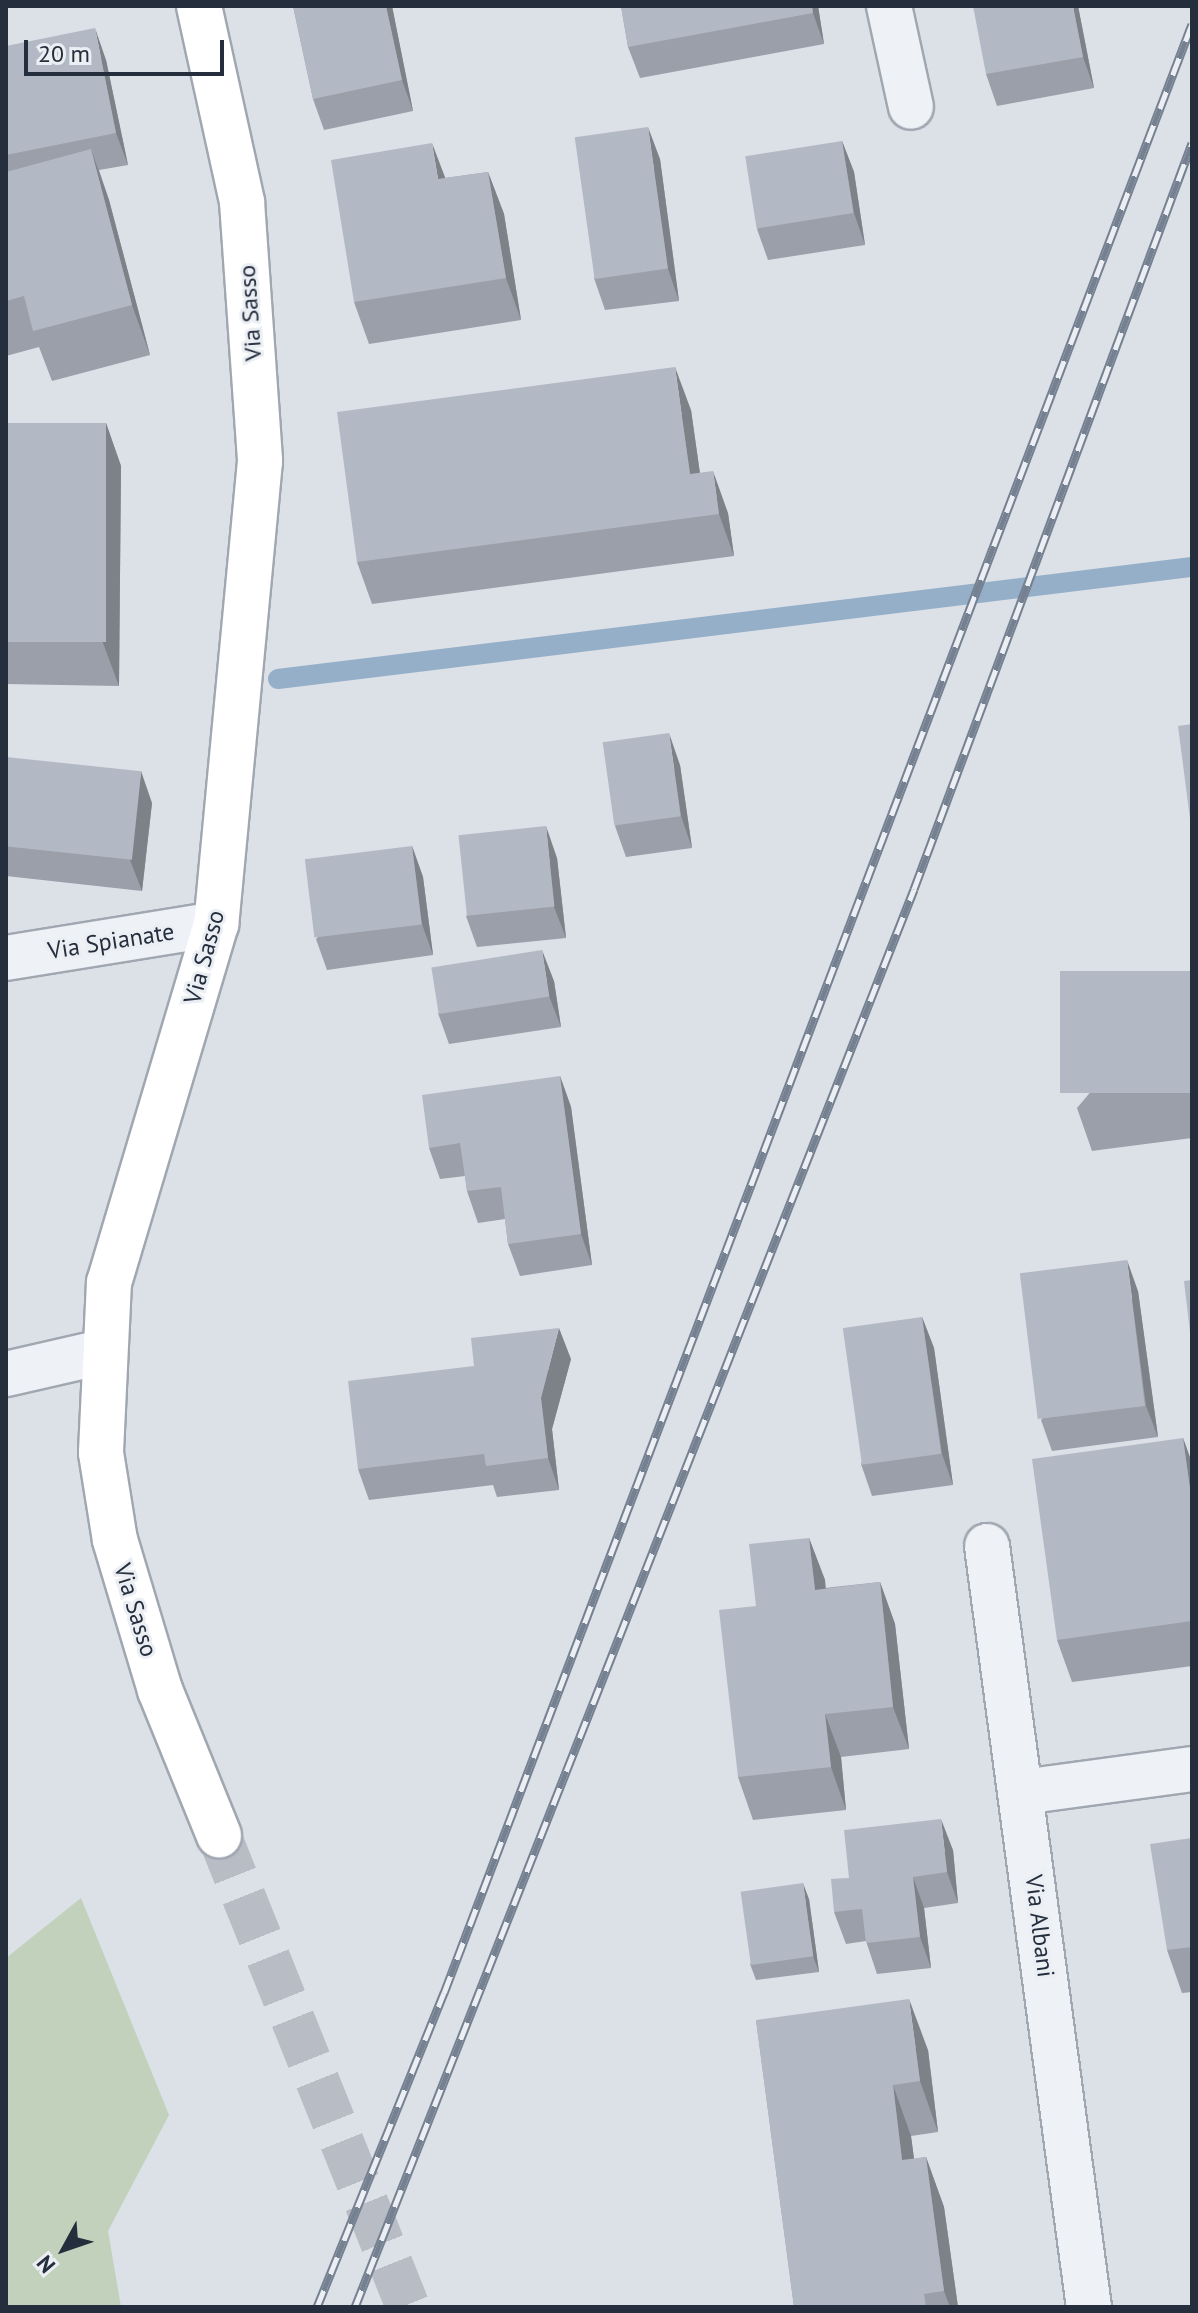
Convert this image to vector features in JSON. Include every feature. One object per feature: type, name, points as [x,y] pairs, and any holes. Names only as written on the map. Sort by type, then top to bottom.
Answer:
[{"type":"street","name":"Via Sasso","points":[[199,6],[242,202],[260,461],[216,924],[109,1282],[102,1352],[101,1453],[115,1540],[160,1690],[219,1835]]},
{"type":"street","points":[[889,6],[911,107]]},
{"type":"street","name":"Via Spianate","points":[[6,958],[216,924]]},
{"type":"street","points":[[6,1374],[102,1352]]},
{"type":"street","name":"Via Albani","points":[[987,1546],[1089,2307]]},
{"type":"street","points":[[1022,1792],[1192,1769]]},
{"type":"green space","points":[[81,1898],[169,2115],[108,2231],[121,2307],[6,2307],[6,1958]]},
{"type":"building","points":[[293,6],[386,6],[402,80],[313,99]]},
{"type":"building","points":[[621,6],[812,6],[813,13],[628,47]]},
{"type":"building","points":[[973,6],[1073,6],[1083,57],[986,74]]},
{"type":"building","points":[[95,28],[116,133],[6,155],[6,46]]},
{"type":"building","points":[[648,127],[668,269],[595,279],[575,137]]},
{"type":"building","points":[[842,141],[853,213],[757,228],[745,156]]},
{"type":"building","points":[[432,143],[438,179],[488,172],[506,278],[354,302],[331,160]]},
{"type":"building","points":[[91,149],[132,305],[33,331],[24,296],[6,301],[6,172]]},
{"type":"building","points":[[675,367],[690,474],[713,471],[719,514],[357,562],[337,412]]},
{"type":"building","points":[[6,423],[106,423],[106,642],[6,642]]},
{"type":"building","points":[[1192,724],[1192,834],[1178,726]]},
{"type":"building","points":[[669,733],[681,816],[614,826],[603,742]]},
{"type":"building","points":[[6,757],[141,771],[132,860],[6,846]]},
{"type":"building","points":[[546,826],[554,907],[467,916],[458,835]]},
{"type":"building","points":[[412,846],[422,924],[314,938],[305,859]]},
{"type":"building","points":[[542,950],[549,996],[439,1014],[431,968]]},
{"type":"building","points":[[1060,971],[1192,971],[1192,1093],[1060,1093]]},
{"type":"building","points":[[560,1076],[581,1234],[508,1244],[501,1187],[467,1191],[460,1143],[429,1148],[422,1095]]},
{"type":"building","points":[[1127,1260],[1145,1406],[1038,1419],[1020,1273]]},
{"type":"building","points":[[1192,1280],[1192,1349],[1184,1281]]},
{"type":"building","points":[[922,1317],[941,1454],[862,1465],[843,1328]]},
{"type":"building","points":[[559,1328],[541,1398],[548,1458],[486,1466],[484,1454],[358,1469],[348,1381],[474,1366],[471,1338]]},
{"type":"building","points":[[1183,1438],[1192,1503],[1192,1621],[1057,1640],[1032,1459]]},
{"type":"building","points":[[809,1538],[815,1590],[880,1582],[893,1707],[825,1714],[831,1767],[738,1777],[719,1610],[756,1606],[749,1544]]},
{"type":"building","points":[[941,1819],[947,1872],[913,1877],[920,1937],[866,1943],[862,1909],[834,1912],[831,1879],[849,1878],[844,1830]]},
{"type":"building","points":[[1192,1838],[1192,1947],[1167,1950],[1150,1844]]},
{"type":"building","points":[[803,1883],[813,1956],[751,1965],[741,1892]]},
{"type":"building","points":[[909,1999],[920,2081],[893,2085],[902,2160],[926,2157],[944,2291],[924,2294],[926,2307],[794,2307],[756,2020]]},
{"type":"waterway","points":[[278,679],[1192,567]]},
{"type":"tunnel","points":[[219,1835],[408,2307]]},
{"type":"railway","points":[[317,2307],[444,1993],[1192,24]]},
{"type":"railway","points":[[355,2307],[914,889],[1192,143]]}]
